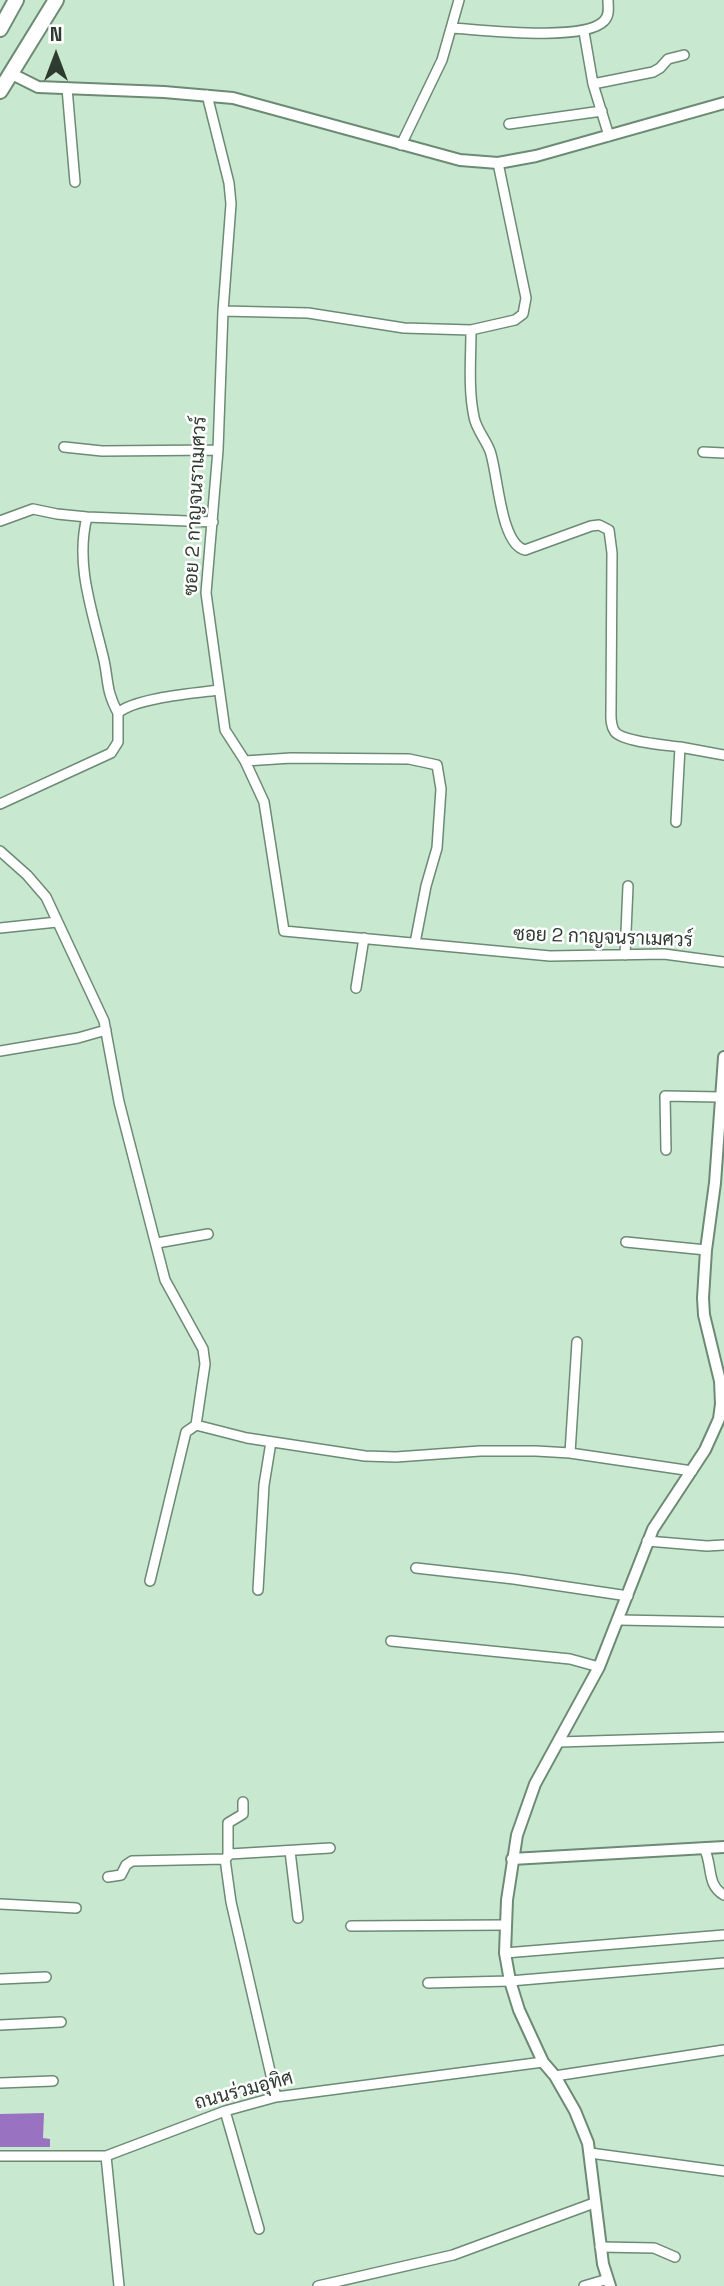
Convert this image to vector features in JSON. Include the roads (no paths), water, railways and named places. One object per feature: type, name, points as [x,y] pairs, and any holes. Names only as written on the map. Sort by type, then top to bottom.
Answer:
[{"type":"main road","points":[[0,29],[16,0]]},
{"type":"main road","points":[[0,90],[56,0]]},
{"type":"street","points":[[401,145],[442,60],[459,0]]},
{"type":"street","points":[[453,28],[518,33],[584,32],[602,23],[607,17],[608,0]]},
{"type":"street","points":[[584,32],[593,85],[609,136]]},
{"type":"street","points":[[593,85],[653,72],[668,59],[684,55]]},
{"type":"street","points":[[12,74],[38,87],[207,95],[244,100],[460,160],[498,163],[536,156],[724,103]]},
{"type":"street","points":[[67,89],[75,182]]},
{"type":"street","name":"ซอย 2 กาญจนราเมศวร์","points":[[207,95],[230,198],[218,450],[206,593],[225,730],[264,802],[284,930],[550,956],[664,954],[724,962]]},
{"type":"street","points":[[509,124],[602,111]]},
{"type":"street","points":[[223,311],[307,313],[404,328],[471,330],[515,320],[525,309],[525,293],[498,163]]},
{"type":"street","points":[[471,330],[474,418],[490,452],[509,534],[518,548],[525,550],[591,526],[598,525],[609,530],[612,553],[611,710],[616,734],[724,755]]},
{"type":"street","points":[[64,447],[102,451],[218,450]]},
{"type":"street","points":[[703,452],[724,453]]},
{"type":"street","points":[[0,521],[33,509],[87,517],[213,522]]},
{"type":"street","points":[[0,804],[111,753],[118,742],[118,713],[108,690],[104,658],[86,587],[83,541],[87,517]]},
{"type":"street","points":[[118,713],[126,707],[153,700],[219,690]]},
{"type":"street","points":[[676,822],[680,747]]},
{"type":"street","points":[[244,761],[291,758],[410,759],[437,765],[441,789],[437,848],[426,886],[415,943]]},
{"type":"street","points":[[0,851],[42,892],[91,991],[106,1030],[119,1102],[165,1280],[200,1339],[204,1353],[205,1364],[196,1425],[186,1432],[150,1581]]},
{"type":"street","points":[[625,955],[628,886]]},
{"type":"street","points":[[0,928],[57,922]]},
{"type":"street","points":[[356,988],[364,938]]},
{"type":"street","points":[[0,1051],[78,1038],[106,1030]]},
{"type":"street","points":[[584,2286],[609,2283],[600,2247],[590,2153],[575,2111],[555,2076],[543,2062],[519,2010],[510,1981],[505,1953],[505,1925],[512,1859],[520,1824],[535,1784],[599,1667],[648,1541],[713,1435],[721,1404],[720,1381],[703,1307],[724,1057]]},
{"type":"street","points":[[666,1150],[665,1096],[720,1097]]},
{"type":"street","points":[[157,1243],[208,1234]]},
{"type":"street","points":[[626,1242],[706,1250]]},
{"type":"street","points":[[570,1453],[577,1342]]},
{"type":"street","points":[[196,1425],[220,1433],[271,1442],[381,1457],[503,1450],[570,1453],[692,1471]]},
{"type":"street","points":[[258,1590],[264,1485],[271,1442]]},
{"type":"street","points":[[648,1541],[724,1545]]},
{"type":"street","points":[[416,1568],[628,1596]]},
{"type":"street","points":[[619,1620],[724,1622]]},
{"type":"street","points":[[391,1641],[570,1659],[599,1667]]},
{"type":"street","points":[[559,1741],[724,1737]]},
{"type":"street","points":[[243,1802],[243,1814],[228,1824],[226,1857],[231,1902],[276,2097]]},
{"type":"street","points":[[512,1859],[724,1847]]},
{"type":"street","points":[[108,1877],[121,1875],[125,1865],[132,1861],[226,1857],[330,1848]]},
{"type":"street","points":[[704,1848],[712,1884],[724,1895]]},
{"type":"street","points":[[290,1851],[298,1918]]},
{"type":"street","points":[[0,1905],[76,1908]]},
{"type":"street","points":[[351,1926],[505,1925]]},
{"type":"street","points":[[505,1953],[724,1935]]},
{"type":"street","points":[[428,1983],[510,1981],[724,1963]]},
{"type":"street","points":[[0,1979],[46,1977]]},
{"type":"street","points":[[0,2025],[61,2022]]},
{"type":"street","points":[[555,2076],[724,2050]]},
{"type":"street","name":"ถนนร่วมอุทิศ","points":[[0,2157],[106,2156],[225,2110],[276,2097],[543,2062]]},
{"type":"street","points":[[0,2083],[52,2081]]},
{"type":"street","points":[[225,2110],[259,2229]]},
{"type":"street","points":[[590,2153],[724,2171]]},
{"type":"street","points":[[106,2156],[119,2286]]},
{"type":"street","points":[[318,2286],[453,2255],[594,2203]]},
{"type":"street","points":[[600,2247],[654,2248],[676,2257]]}]
